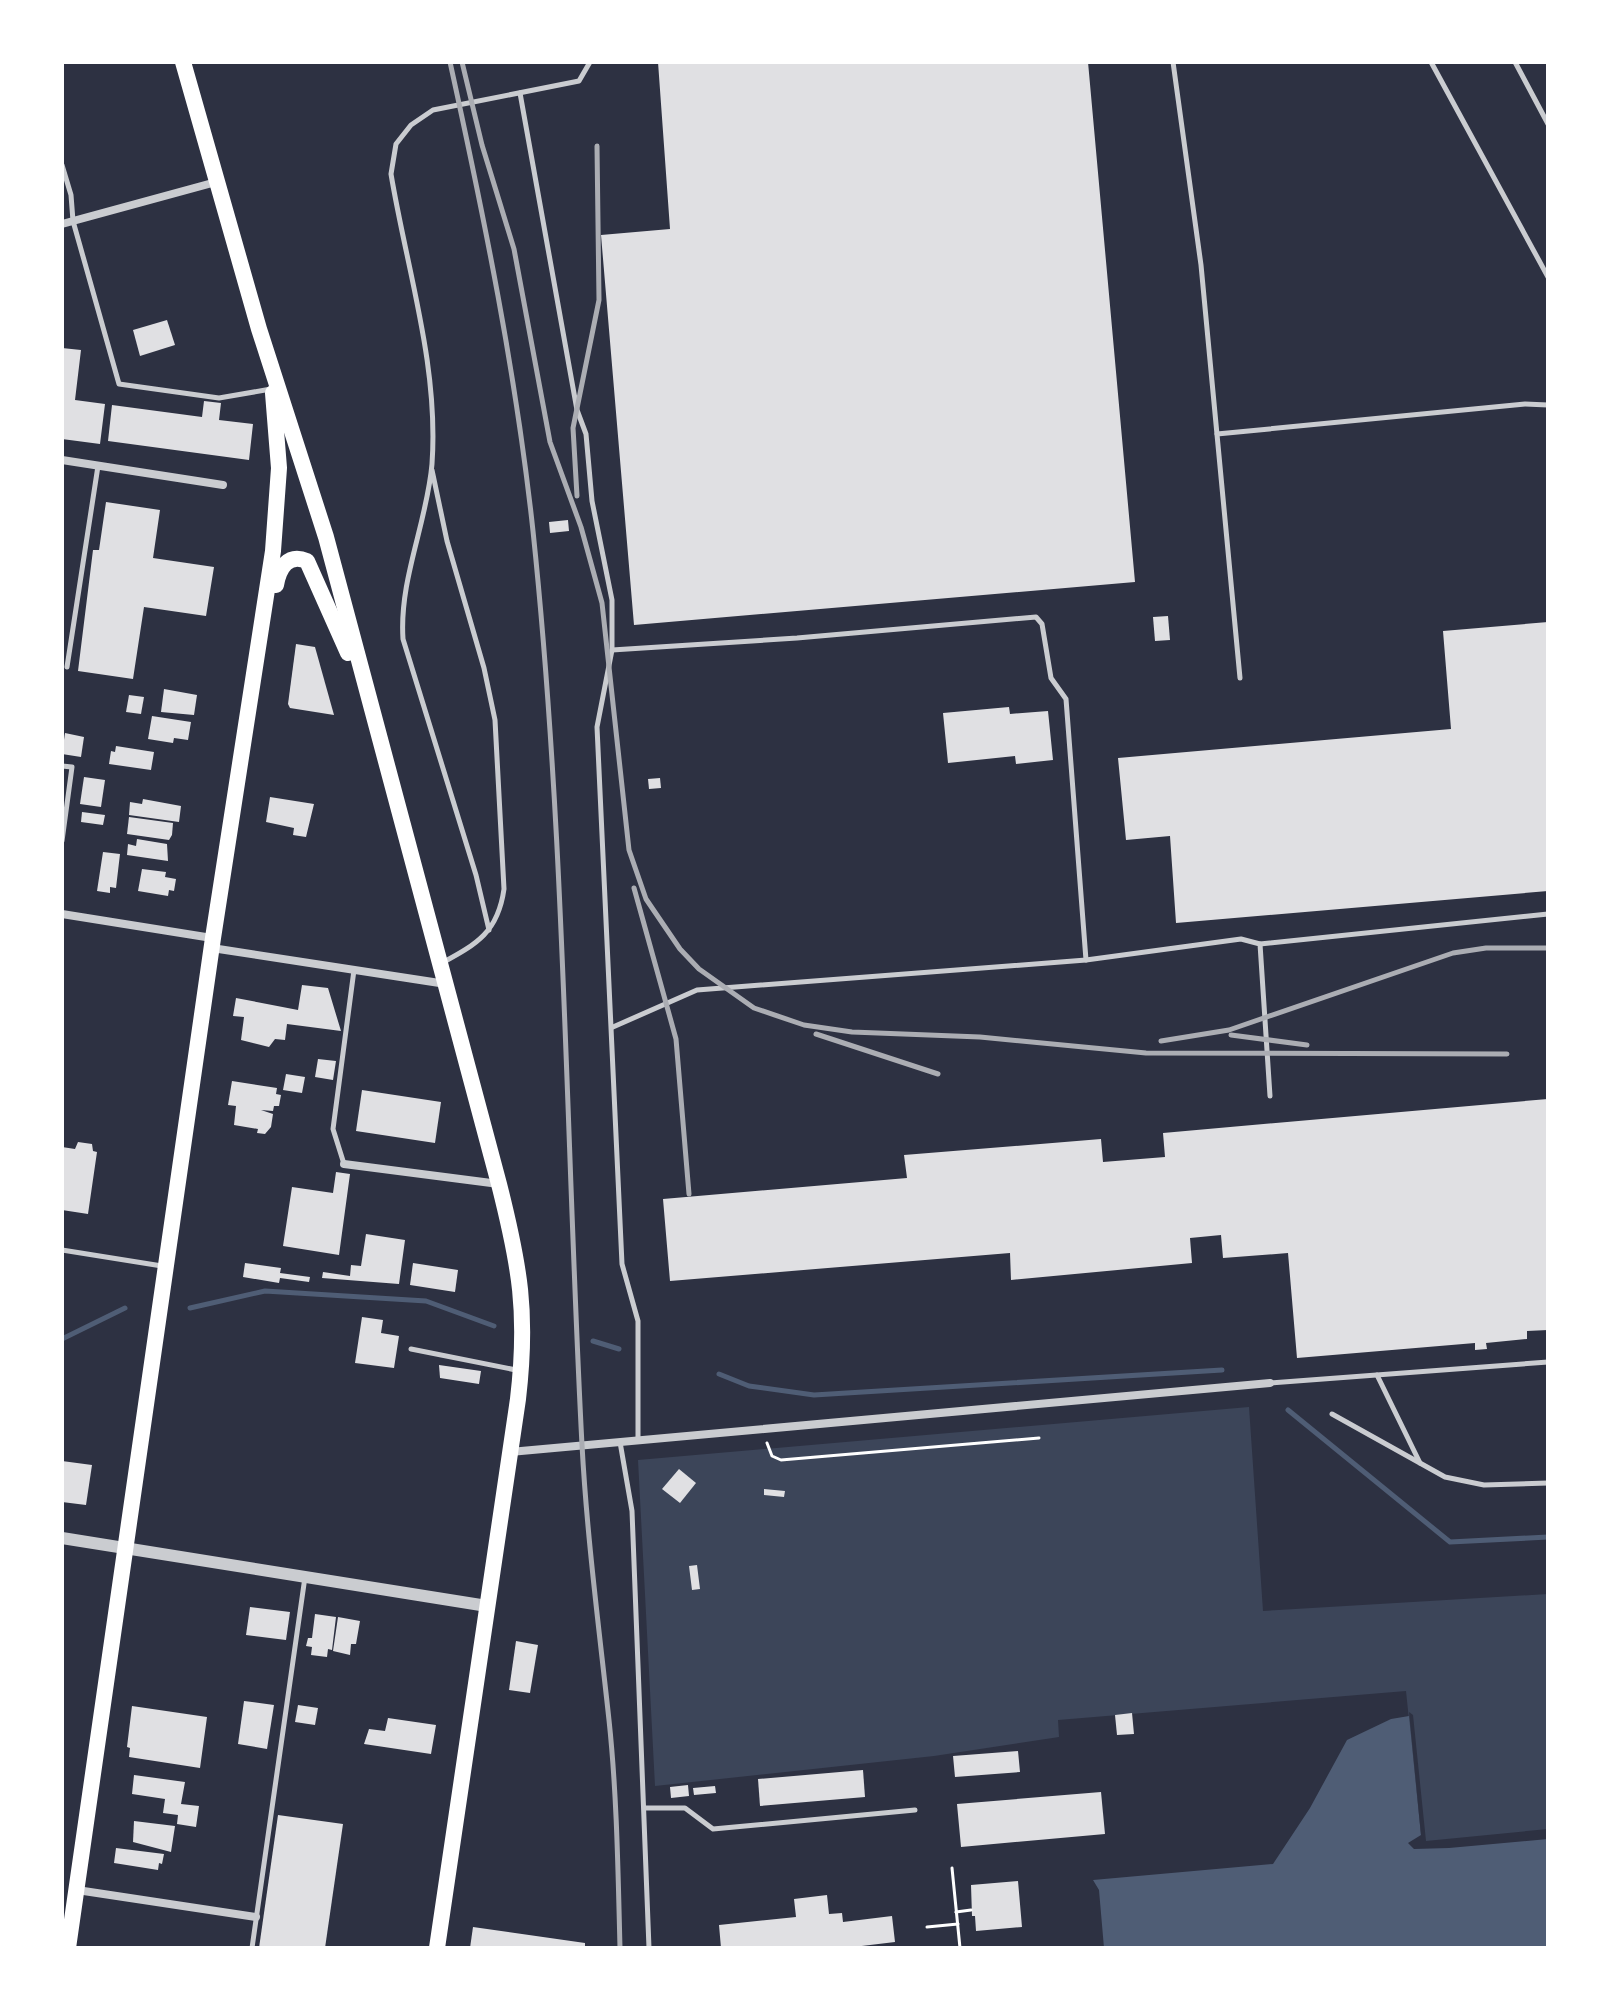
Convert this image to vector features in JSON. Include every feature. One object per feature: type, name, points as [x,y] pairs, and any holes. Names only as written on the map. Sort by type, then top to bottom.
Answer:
[{"type":"main road","points":[[183,62],[259,329],[319,513],[499,1184],[524,1305],[521,1371],[437,1948]]},
{"type":"main road","points":[[68,1948],[279,492],[277,420],[259,329]]},
{"type":"main road","points":[[246,727],[278,573],[287,562],[301,558],[313,568],[387,761]]},
{"type":"street","points":[[62,224],[217,181]]},
{"type":"street","points":[[62,460],[223,485]]},
{"type":"street","points":[[62,914],[354,970],[446,984]]},
{"type":"street","points":[[344,1164],[499,1184]]},
{"type":"street","points":[[510,1452],[1270,1383]]},
{"type":"street","points":[[62,1538],[487,1606]]},
{"type":"street","points":[[77,1890],[256,1917]]},
{"type":"lane","points":[[489,930],[476,875],[403,639],[401,614],[432,468],[433,414],[430,374],[391,174],[396,144],[411,125],[433,110],[579,81],[590,62]]},
{"type":"lane","points":[[1173,62],[1201,265],[1240,678]]},
{"type":"lane","points":[[1431,62],[1548,277]]},
{"type":"lane","points":[[1515,62],[1548,124]]},
{"type":"lane","points":[[520,93],[577,410],[586,434],[592,501],[612,600],[612,650],[597,727],[622,1264],[638,1321],[638,1439]]},
{"type":"lane","points":[[62,165],[71,195],[73,221],[119,384],[219,398],[272,389]]},
{"type":"lane","points":[[1217,434],[1525,404],[1548,405]]},
{"type":"lane","points":[[67,667],[98,465]]},
{"type":"lane","points":[[432,468],[447,541],[484,668],[495,720],[504,889],[501,912],[489,930],[474,945],[441,964]]},
{"type":"lane","points":[[612,650],[1036,617],[1042,624],[1051,678],[1066,699],[1086,960]]},
{"type":"lane","points":[[62,766],[72,767],[62,841]]},
{"type":"lane","points":[[612,1028],[697,990],[1086,960],[1241,939],[1260,944],[1548,914]]},
{"type":"lane","points":[[1260,944],[1270,1096]]},
{"type":"lane","points":[[344,1164],[333,1129],[354,970]]},
{"type":"lane","points":[[62,1250],[167,1267]]},
{"type":"lane","points":[[411,1349],[521,1371]]},
{"type":"lane","points":[[1270,1383],[1548,1362]]},
{"type":"lane","points":[[1377,1375],[1420,1464]]},
{"type":"lane","points":[[1332,1414],[1445,1477],[1484,1485],[1548,1483]]},
{"type":"lane","points":[[620,1441],[632,1511],[649,1948]]},
{"type":"lane","points":[[252,1948],[305,1577]]},
{"type":"lane","points":[[645,1808],[685,1808],[713,1829],[915,1810]]},
{"type":"path","points":[[768,1450],[781,1460],[1039,1438]]},
{"type":"path","points":[[952,1868],[960,1948]]},
{"type":"path","points":[[956,1912],[971,1910]]},
{"type":"path","points":[[927,1927],[958,1924]]},
{"type":"shaded area","points":[[1249,1407],[1263,1611],[1548,1594],[1548,1833],[1422,1845],[1406,1691],[1058,1720],[1059,1737],[934,1756],[655,1786],[638,1460]]},
{"type":"shaded area","points":[[1409,1716],[1422,1845],[1548,1833],[1548,1948],[1104,1948],[1099,1890],[1093,1880],[1273,1864],[1310,1808],[1347,1740],[1391,1719]]},
{"type":"pier","points":[[1409,1712],[1413,1715],[1426,1841],[1548,1829],[1548,1839],[1414,1849],[1408,1843],[1421,1835]]},
{"type":"building","points":[[658,62],[1088,62],[1135,582],[634,625],[601,235],[670,229]]},
{"type":"building","points":[[167,320],[175,345],[140,356],[133,330]]},
{"type":"building","points":[[62,348],[81,350],[75,400],[105,404],[100,444],[62,439]]},
{"type":"building","points":[[204,401],[221,403],[219,420],[253,424],[249,460],[108,441],[112,405],[202,417]]},
{"type":"building","points":[[106,502],[160,510],[153,558],[214,567],[206,616],[144,607],[133,679],[78,671],[93,550],[99,550]]},
{"type":"building","points":[[568,520],[569,531],[550,533],[549,522]]},
{"type":"building","points":[[1168,616],[1170,640],[1155,641],[1153,617]]},
{"type":"building","points":[[1548,622],[1548,891],[1176,923],[1170,836],[1126,840],[1118,758],[1451,729],[1443,631]]},
{"type":"building","points":[[296,644],[315,647],[334,715],[290,708]]},
{"type":"building","points":[[164,689],[197,695],[194,715],[161,712]]},
{"type":"building","points":[[129,695],[144,697],[141,714],[126,712]]},
{"type":"building","points":[[1009,707],[1010,714],[1048,711],[1053,760],[1016,764],[1015,756],[948,763],[943,713]]},
{"type":"building","points":[[152,716],[191,722],[188,740],[174,738],[173,743],[148,739]]},
{"type":"building","points":[[65,733],[84,737],[81,757],[62,754]]},
{"type":"building","points":[[116,746],[154,752],[151,770],[109,764],[111,751],[115,752]]},
{"type":"building","points":[[84,777],[105,780],[101,807],[80,804]]},
{"type":"building","points":[[660,778],[661,788],[649,789],[648,779]]},
{"type":"building","points":[[270,797],[314,804],[306,837],[293,835],[294,828],[266,822]]},
{"type":"building","points":[[143,799],[181,806],[179,822],[129,815],[130,802],[142,804]]},
{"type":"building","points":[[82,812],[105,815],[103,825],[81,822]]},
{"type":"building","points":[[129,817],[173,823],[172,835],[169,840],[127,834]]},
{"type":"building","points":[[137,839],[167,844],[168,861],[127,855],[128,844],[136,846]]},
{"type":"building","points":[[103,852],[120,854],[116,888],[110,887],[110,893],[97,891]]},
{"type":"building","points":[[142,869],[166,872],[165,877],[176,879],[174,891],[169,890],[168,896],[138,891]]},
{"type":"building","points":[[302,985],[328,988],[341,1031],[287,1024],[285,1040],[275,1039],[269,1047],[241,1040],[244,1017],[233,1016],[236,998],[298,1010]]},
{"type":"building","points":[[318,1059],[336,1061],[333,1080],[315,1077]]},
{"type":"building","points":[[286,1074],[305,1077],[302,1093],[283,1090]]},
{"type":"building","points":[[232,1081],[277,1088],[276,1094],[281,1095],[279,1106],[274,1106],[273,1111],[261,1110],[273,1114],[271,1127],[265,1134],[257,1133],[258,1129],[234,1125],[236,1106],[228,1105]]},
{"type":"building","points":[[362,1090],[441,1102],[435,1143],[356,1131]]},
{"type":"building","points":[[1548,1099],[1548,1330],[1527,1331],[1527,1339],[1486,1343],[1487,1349],[1475,1350],[1475,1343],[1297,1358],[1288,1253],[1223,1258],[1221,1235],[1190,1238],[1192,1263],[1011,1280],[1010,1253],[670,1281],[663,1199],[907,1178],[904,1155],[1101,1139],[1103,1162],[1165,1157],[1163,1133]]},
{"type":"building","points":[[78,1142],[92,1144],[93,1151],[97,1152],[88,1214],[62,1210],[62,1147],[75,1149]]},
{"type":"building","points":[[336,1172],[350,1174],[339,1255],[283,1246],[292,1187],[333,1193]]},
{"type":"building","points":[[366,1234],[405,1240],[399,1284],[322,1278],[323,1272],[350,1276],[351,1265],[361,1266]]},
{"type":"building","points":[[245,1263],[281,1268],[280,1273],[310,1277],[309,1282],[280,1278],[279,1283],[243,1277]]},
{"type":"building","points":[[413,1263],[458,1270],[455,1292],[410,1285]]},
{"type":"building","points":[[362,1317],[383,1320],[381,1333],[399,1336],[394,1368],[355,1363]]},
{"type":"building","points":[[439,1365],[481,1371],[479,1384],[440,1378]]},
{"type":"building","points":[[62,1461],[92,1465],[86,1505],[62,1502]]},
{"type":"building","points":[[679,1469],[696,1483],[680,1503],[662,1489]]},
{"type":"building","points":[[764,1489],[785,1491],[784,1497],[764,1495]]},
{"type":"building","points":[[697,1565],[700,1589],[692,1590],[689,1566]]},
{"type":"building","points":[[250,1607],[290,1612],[286,1640],[246,1635]]},
{"type":"building","points":[[315,1614],[336,1617],[332,1650],[328,1649],[327,1657],[311,1655],[312,1647],[306,1646],[308,1638],[312,1638]]},
{"type":"building","points":[[338,1617],[360,1621],[356,1644],[351,1644],[350,1655],[333,1651]]},
{"type":"building","points":[[516,1641],[538,1645],[530,1693],[509,1690]]},
{"type":"building","points":[[244,1701],[274,1705],[267,1749],[238,1744]]},
{"type":"building","points":[[298,1705],[318,1708],[315,1725],[295,1722]]},
{"type":"building","points":[[132,1706],[207,1717],[200,1768],[129,1757],[130,1748],[127,1747]]},
{"type":"building","points":[[1132,1713],[1134,1734],[1117,1735],[1115,1715]]},
{"type":"building","points":[[388,1718],[436,1725],[431,1754],[364,1744],[369,1729],[385,1731]]},
{"type":"building","points":[[1018,1751],[1020,1772],[955,1777],[953,1756]]},
{"type":"building","points":[[863,1770],[865,1797],[760,1806],[758,1779]]},
{"type":"building","points":[[134,1775],[185,1782],[181,1804],[199,1806],[196,1827],[177,1824],[178,1815],[163,1813],[165,1799],[132,1794]]},
{"type":"building","points":[[688,1785],[689,1796],[671,1798],[670,1787]]},
{"type":"building","points":[[715,1786],[716,1793],[694,1795],[693,1788]]},
{"type":"building","points":[[1101,1792],[1105,1834],[961,1847],[957,1804]]},
{"type":"building","points":[[278,1815],[343,1824],[325,1948],[259,1948]]},
{"type":"building","points":[[134,1821],[175,1826],[171,1852],[133,1842]]},
{"type":"building","points":[[116,1848],[164,1854],[162,1864],[159,1863],[158,1870],[114,1863]]},
{"type":"building","points":[[1018,1881],[1022,1927],[976,1931],[971,1885]]},
{"type":"building","points":[[827,1895],[829,1914],[842,1913],[843,1922],[892,1916],[895,1942],[845,1948],[721,1948],[719,1925],[796,1917],[794,1899]]},
{"type":"building","points":[[473,1927],[585,1943],[585,1948],[470,1948]]},
{"type":"waterway","points":[[190,1308],[265,1291],[426,1301],[494,1326]]},
{"type":"waterway","points":[[62,1339],[125,1308]]},
{"type":"waterway","points":[[593,1341],[619,1349]]},
{"type":"waterway","points":[[719,1374],[749,1386],[814,1395],[1222,1370]]},
{"type":"waterway","points":[[1288,1410],[1450,1542],[1548,1537]]},
{"type":"railway","points":[[450,62],[508,354],[526,472],[544,645],[558,873],[582,1445],[612,1748],[620,1948]]},
{"type":"railway","points":[[462,62],[482,145],[514,249],[550,442],[581,527],[602,603],[629,850],[646,899],[680,949],[699,969],[754,1008],[804,1025],[852,1032],[980,1037],[1146,1053],[1507,1054]]},
{"type":"railway","points":[[577,496],[573,428],[599,300],[597,146]]},
{"type":"railway","points":[[634,888],[676,1039],[689,1194]]},
{"type":"railway","points":[[1161,1041],[1229,1030],[1453,953],[1486,948],[1548,948]]},
{"type":"railway","points":[[816,1034],[938,1074]]},
{"type":"railway","points":[[1231,1035],[1307,1045]]}]
